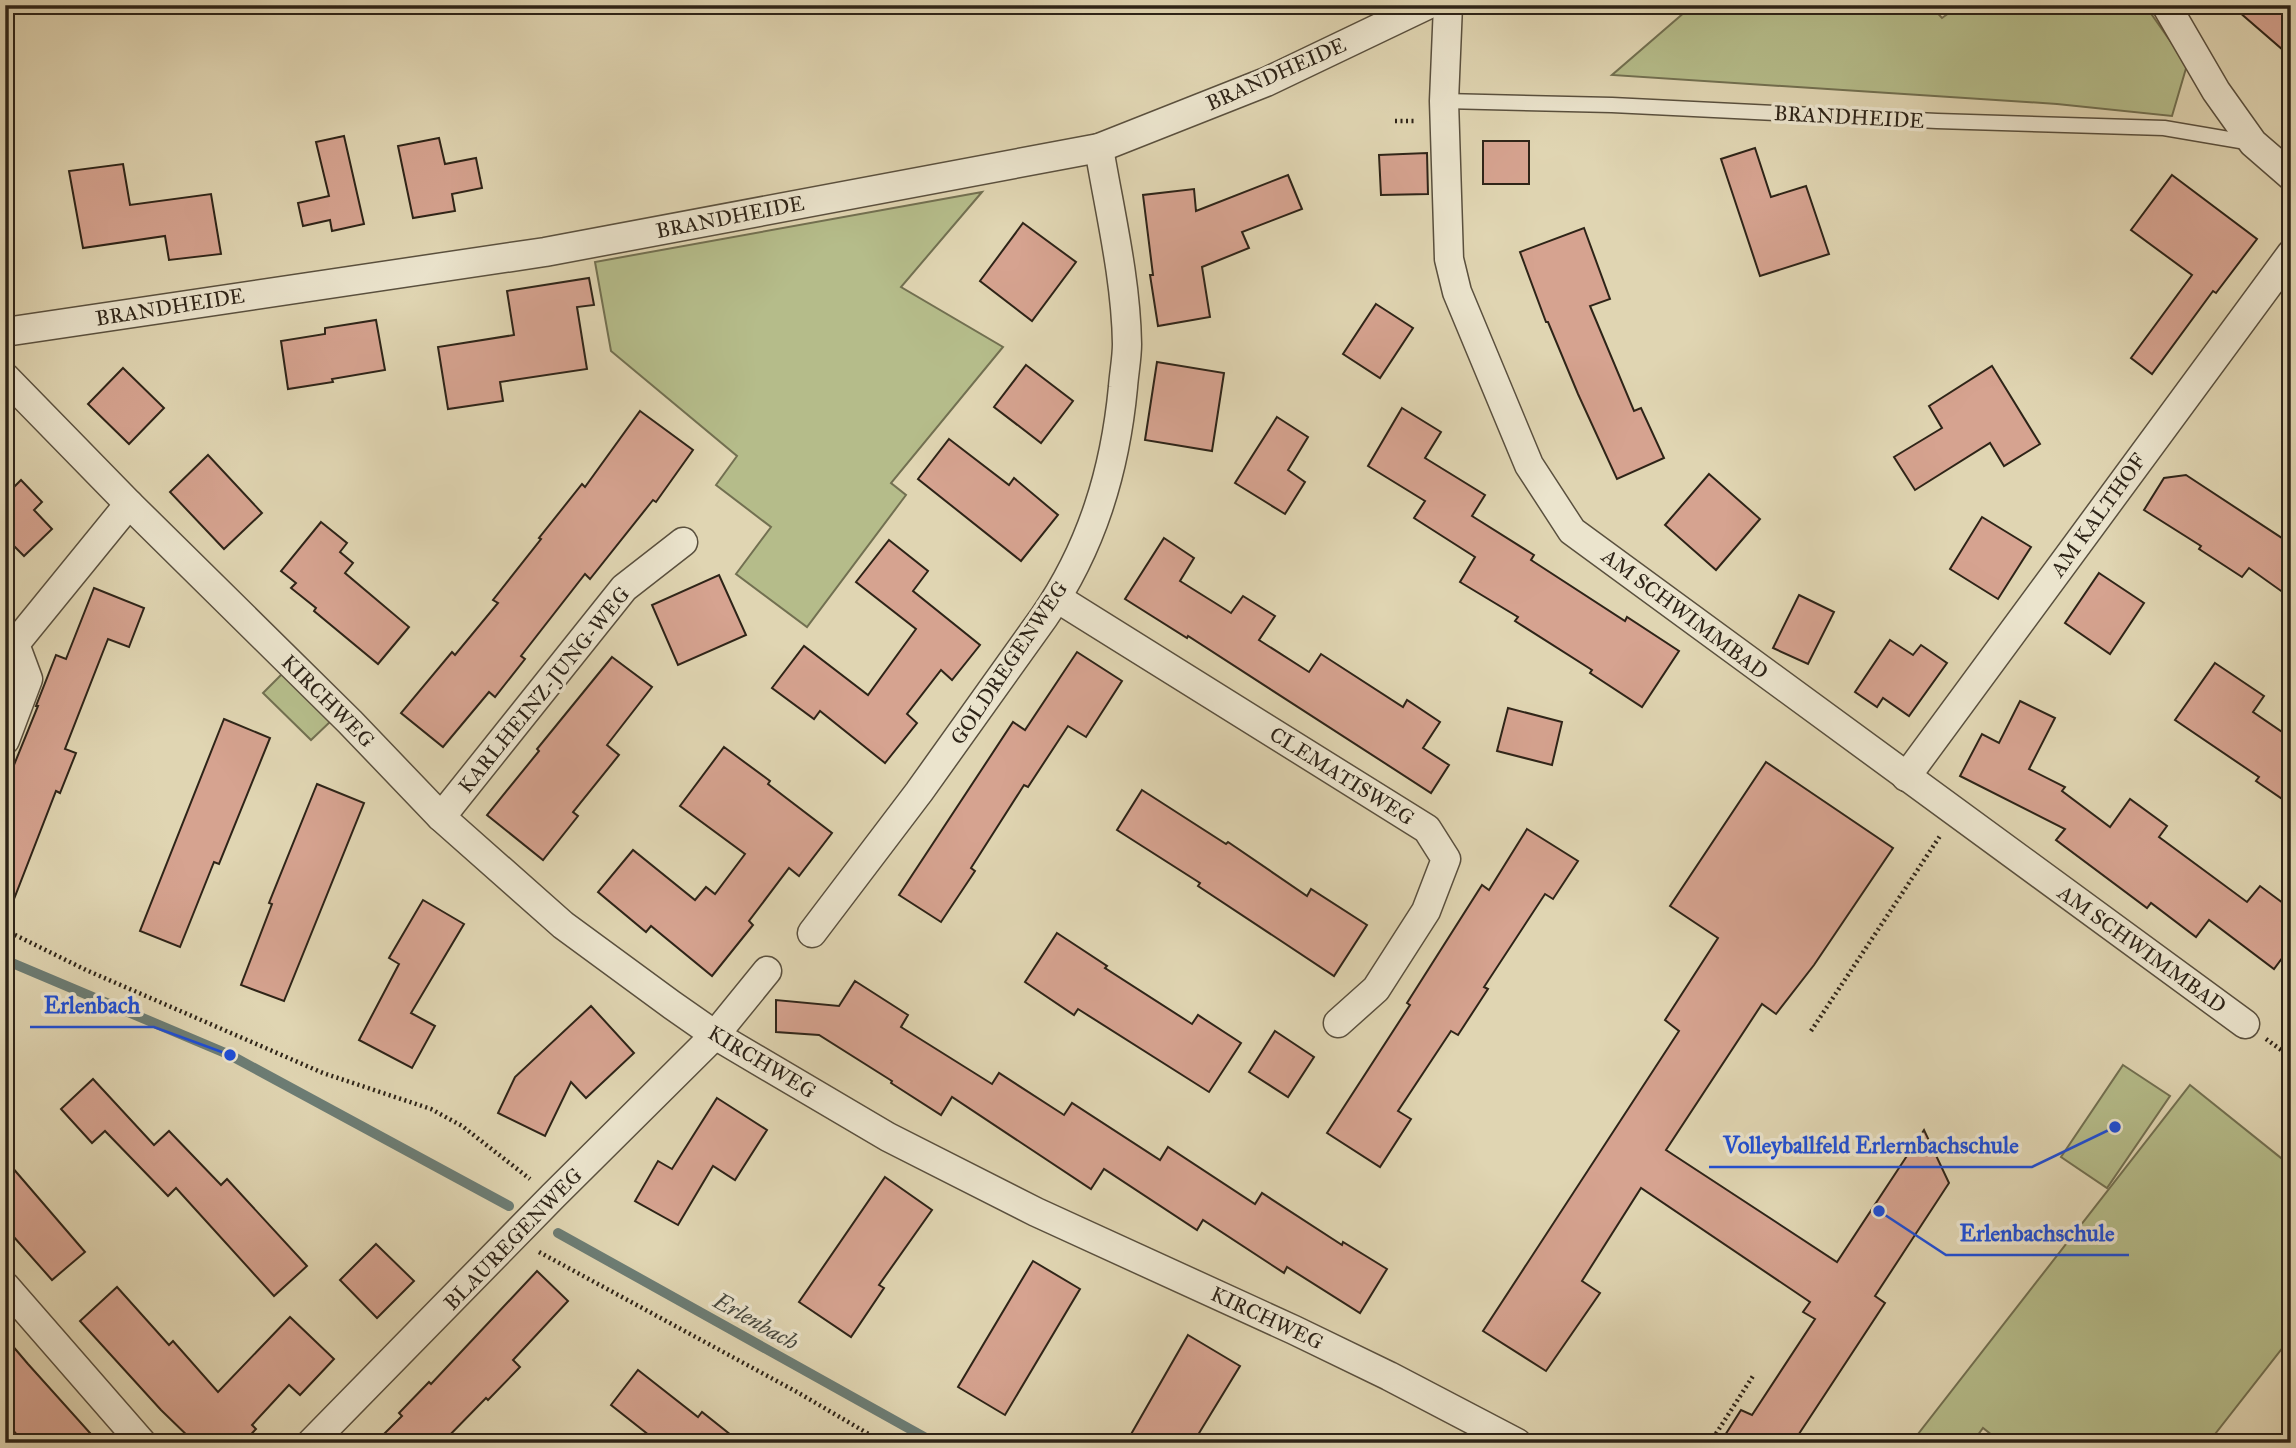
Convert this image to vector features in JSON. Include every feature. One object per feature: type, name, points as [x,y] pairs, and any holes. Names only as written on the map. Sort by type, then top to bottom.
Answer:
[{"type":"street","name":"BRANDHEIDE","points":[[5,332],[545,252],[1099,148],[1266,82],[1427,5]]},
{"type":"street","name":"AM SCHWIMMBAD","points":[[1448,5],[1444,101],[1449,259],[1457,292],[1529,465],[1572,531],[2245,1024]]},
{"type":"street","points":[[2166,5],[2216,92],[2253,143],[2291,176]]},
{"type":"street","name":"GOLDREGENWEG","points":[[812,933],[919,792],[1057,598],[1089,534],[1105,488],[1119,432],[1127,345],[1120,267],[1099,148]]},
{"type":"street","name":"AM KALTHOF","points":[[1906,778],[2291,254]]},
{"type":"street","name":"KIRCHWEG","points":[[5,377],[129,504],[350,722],[441,817],[563,925],[715,1035],[888,1137],[1036,1212],[1389,1376],[1517,1443]]},
{"type":"street","points":[[5,740],[28,679],[15,644],[129,504]]},
{"type":"street","name":"KARLHEINZ-JUNG-WEG","points":[[441,817],[624,587],[683,542]]},
{"type":"street","name":"CLEMATISWEG","points":[[1057,598],[1427,829],[1446,859],[1426,911],[1377,989],[1338,1023]]},
{"type":"street","points":[[715,1035],[767,971]]},
{"type":"street","name":"BLAUREGENWEG","points":[[311,1443],[715,1035]]},
{"type":"street","points":[[5,1286],[142,1443]]},
{"type":"lane","name":"BRANDHEIDE","points":[[1444,101],[1612,105],[1937,121],[2164,128],[2253,143]]},
{"type":"path","points":[[1811,1031],[1956,813]]},
{"type":"path","points":[[5,930],[86,970],[323,1073],[431,1109],[462,1126],[553,1196]]},
{"type":"path","points":[[514,1238],[797,1392],[884,1443]]},
{"type":"path","points":[[1710,1443],[1753,1376]]},
{"type":"green space","points":[[1693,5],[1930,5],[1942,18],[1960,5],[2145,5],[2187,65],[2172,116],[2057,104],[1612,75]]},
{"type":"green space","points":[[982,192],[901,287],[1003,347],[891,483],[906,495],[807,627],[736,574],[771,527],[716,485],[737,456],[611,351],[595,262]]},
{"type":"green space","points":[[285,671],[332,720],[311,740],[263,693]]},
{"type":"green space","points":[[2123,1065],[2170,1096],[2107,1188],[2061,1157]]},
{"type":"green space","points":[[2190,1085],[2291,1166],[2291,1337],[2208,1443],[2002,1443],[1983,1428],[1972,1443],[1911,1443]]},
{"type":"building","points":[[2231,5],[2291,5],[2291,57]]},
{"type":"building","points":[[344,136],[364,224],[332,231],[330,220],[303,226],[298,203],[329,196],[316,142]]},
{"type":"building","points":[[439,138],[445,164],[476,158],[482,188],[452,194],[455,211],[413,218],[398,146]]},
{"type":"building","points":[[1483,141],[1529,141],[1529,184],[1483,184]]},
{"type":"building","points":[[1755,148],[1771,197],[1806,186],[1829,254],[1760,276],[1721,159]]},
{"type":"building","points":[[1427,153],[1428,194],[1381,195],[1379,155]]},
{"type":"building","points":[[123,164],[130,205],[211,194],[221,254],[169,260],[165,236],[83,248],[69,171]]},
{"type":"building","points":[[1288,175],[1302,209],[1242,232],[1249,248],[1202,267],[1210,317],[1158,326],[1150,275],[1153,275],[1143,195],[1194,189],[1196,211]]},
{"type":"building","points":[[2172,175],[2257,239],[2216,293],[2213,291],[2152,374],[2131,358],[2192,275],[2131,230]]},
{"type":"building","points":[[1023,223],[1076,262],[1032,321],[980,281]]},
{"type":"building","points":[[1584,228],[1610,299],[1590,306],[1634,411],[1641,408],[1664,458],[1617,479],[1546,322],[1520,252]]},
{"type":"building","points":[[589,278],[594,305],[577,307],[587,369],[500,382],[503,401],[448,409],[438,347],[514,335],[507,291]]},
{"type":"building","points":[[1376,304],[1413,328],[1380,378],[1343,354]]},
{"type":"building","points":[[376,320],[385,370],[288,389],[281,341],[325,334],[325,328]]},
{"type":"building","points":[[1157,362],[1224,373],[1212,451],[1145,440]]},
{"type":"building","points":[[1026,365],[1073,401],[1041,443],[994,407]]},
{"type":"building","points":[[1992,366],[2040,444],[2004,466],[1990,443],[1915,490],[1894,457],[1942,428],[1929,406]]},
{"type":"building","points":[[123,368],[164,408],[129,444],[88,404]]},
{"type":"building","points":[[1402,408],[1441,432],[1425,458],[1485,495],[1472,516],[1534,555],[1531,560],[1625,621],[1627,617],[1679,651],[1642,707],[1590,673],[1592,670],[1515,621],[1518,617],[1460,582],[1475,557],[1414,518],[1425,501],[1368,466]]},
{"type":"building","points":[[640,411],[693,450],[656,502],[653,500],[590,579],[585,574],[521,656],[525,659],[495,697],[489,692],[443,747],[401,713],[452,652],[455,655],[498,603],[493,600],[582,484],[585,487]]},
{"type":"building","points":[[1277,417],[1308,437],[1288,470],[1305,482],[1285,514],[1235,483]]},
{"type":"building","points":[[949,439],[1009,485],[1014,478],[1058,515],[1021,561],[918,479]]},
{"type":"building","points":[[208,455],[262,513],[224,549],[170,492]]},
{"type":"building","points":[[1709,474],[1760,519],[1716,570],[1665,525]]},
{"type":"building","points":[[2186,475],[2291,544],[2291,598],[2249,568],[2242,577],[2199,549],[2201,546],[2144,510],[2164,478]]},
{"type":"building","points":[[21,480],[42,502],[34,510],[52,529],[24,556],[5,537],[5,496]]},
{"type":"building","points":[[1982,517],[2031,547],[1998,599],[1950,569]]},
{"type":"building","points":[[321,522],[347,543],[340,552],[353,563],[345,573],[409,627],[378,664],[314,611],[316,608],[291,588],[296,583],[281,571]]},
{"type":"building","points":[[1164,538],[1194,558],[1180,581],[1231,613],[1243,596],[1275,616],[1259,640],[1309,672],[1321,654],[1403,707],[1407,700],[1440,722],[1423,748],[1449,765],[1431,793],[1188,636],[1187,638],[1125,599]]},
{"type":"building","points":[[889,540],[928,571],[913,591],[980,645],[952,680],[941,670],[907,714],[917,723],[885,763],[820,711],[814,719],[772,688],[804,646],[868,695],[916,629],[856,582]]},
{"type":"building","points":[[2099,573],[2144,603],[2110,654],[2065,623]]},
{"type":"building","points":[[719,575],[746,635],[678,665],[652,605]]},
{"type":"building","points":[[94,588],[144,608],[129,647],[108,639],[65,749],[76,753],[60,793],[56,791],[5,917],[5,787],[56,655],[66,659]]},
{"type":"building","points":[[1799,595],[1834,612],[1808,664],[1773,648]]},
{"type":"building","points":[[1890,640],[1913,655],[1921,645],[1947,663],[1909,716],[1883,698],[1877,707],[1855,692]]},
{"type":"building","points":[[1077,652],[1122,681],[1086,737],[1068,726],[1028,787],[1024,785],[971,868],[975,871],[941,922],[899,895],[1013,722],[1025,730]]},
{"type":"building","points":[[612,657],[652,687],[607,745],[619,755],[573,812],[578,816],[543,860],[487,815]]},
{"type":"building","points":[[2215,663],[2264,696],[2253,712],[2291,738],[2291,805],[2256,781],[2259,777],[2175,720]]},
{"type":"building","points":[[2020,701],[2055,718],[2029,769],[2065,787],[2062,791],[2110,827],[2130,799],[2167,826],[2159,837],[2247,902],[2260,886],[2291,909],[2291,946],[2274,969],[2209,920],[2196,937],[2151,903],[2147,908],[2056,840],[2065,829],[1960,776],[1982,734],[1999,743]]},
{"type":"building","points":[[1508,708],[1562,722],[1552,765],[1497,751]]},
{"type":"building","points":[[224,719],[270,738],[219,864],[214,862],[180,947],[140,931]]},
{"type":"building","points":[[724,747],[832,833],[799,876],[789,868],[749,921],[753,925],[712,976],[651,926],[646,932],[598,892],[633,850],[695,900],[706,887],[715,894],[745,854],[680,806]]},
{"type":"building","points":[[1766,762],[1893,848],[1814,965],[1776,1014],[1762,1004],[1666,1150],[1837,1262],[1924,1130],[1949,1183],[1875,1296],[1885,1303],[1793,1443],[1720,1443],[1741,1410],[1752,1415],[1815,1319],[1803,1312],[1810,1302],[1641,1188],[1582,1281],[1600,1293],[1546,1371],[1483,1331],[1679,1031],[1665,1020],[1718,938],[1670,906]]},
{"type":"building","points":[[317,784],[364,803],[284,1001],[241,985],[272,904],[269,903]]},
{"type":"building","points":[[1142,790],[1226,844],[1228,842],[1307,896],[1311,889],[1367,925],[1334,976],[1198,886],[1200,883],[1117,830]]},
{"type":"building","points":[[1527,829],[1578,861],[1553,899],[1545,894],[1484,987],[1488,989],[1458,1035],[1451,1031],[1398,1111],[1411,1119],[1380,1167],[1327,1133],[1410,1005],[1407,1003],[1482,885],[1489,890]]},
{"type":"building","points":[[423,900],[464,924],[411,1013],[435,1026],[412,1068],[359,1040],[399,964],[389,958]]},
{"type":"building","points":[[1057,933],[1107,966],[1105,968],[1192,1024],[1198,1015],[1241,1043],[1209,1092],[1078,1009],[1074,1015],[1025,982]]},
{"type":"building","points":[[855,981],[908,1015],[901,1027],[992,1084],[999,1073],[1064,1115],[1072,1103],[1160,1160],[1168,1147],[1255,1204],[1262,1193],[1342,1245],[1343,1242],[1387,1269],[1360,1313],[1287,1267],[1284,1273],[1203,1220],[1197,1230],[1104,1169],[1091,1189],[952,1097],[941,1115],[819,1035],[776,1032],[776,1000],[839,1006]]},
{"type":"building","points":[[591,1006],[634,1053],[586,1098],[571,1082],[545,1136],[498,1113],[515,1077]]},
{"type":"building","points":[[1275,1031],[1314,1057],[1288,1097],[1249,1072]]},
{"type":"building","points":[[93,1079],[154,1145],[169,1131],[221,1185],[227,1179],[307,1266],[274,1296],[176,1188],[168,1196],[105,1131],[92,1143],[61,1109]]},
{"type":"building","points":[[717,1098],[767,1130],[735,1180],[713,1166],[678,1225],[635,1201],[658,1161],[672,1169]]},
{"type":"building","points":[[5,1159],[85,1252],[52,1280],[5,1227]]},
{"type":"building","points":[[885,1177],[932,1210],[879,1285],[884,1288],[851,1337],[799,1302]]},
{"type":"building","points":[[376,1244],[414,1281],[377,1318],[340,1280]]},
{"type":"building","points":[[1033,1261],[1080,1289],[1005,1415],[958,1387]]},
{"type":"building","points":[[537,1271],[568,1301],[513,1360],[520,1367],[442,1443],[375,1443],[402,1416],[399,1413],[429,1382],[431,1384]]},
{"type":"building","points":[[117,1287],[169,1345],[173,1341],[218,1392],[290,1317],[334,1359],[300,1395],[289,1385],[252,1425],[256,1429],[243,1443],[195,1443],[161,1410],[80,1321]]},
{"type":"building","points":[[1188,1335],[1240,1366],[1193,1443],[1126,1443]]},
{"type":"building","points":[[5,1337],[99,1443],[24,1443],[5,1421]]},
{"type":"building","points":[[638,1370],[698,1417],[702,1412],[741,1443],[659,1443],[611,1405]]},
{"type":"waterway","name":"Erlenbach","points":[[5,960],[230,1055],[509,1206]]},
{"type":"waterway","name":"Erlenbach","points":[[558,1233],[935,1443]]},
{"type":"place","name":"Erlenbach","points":[[230,1055]]},
{"type":"place","name":"Volleyballfeld Erlernbachschule","points":[[2115,1127]]},
{"type":"place","name":"Erlenbachschule","points":[[1879,1211]]}]
